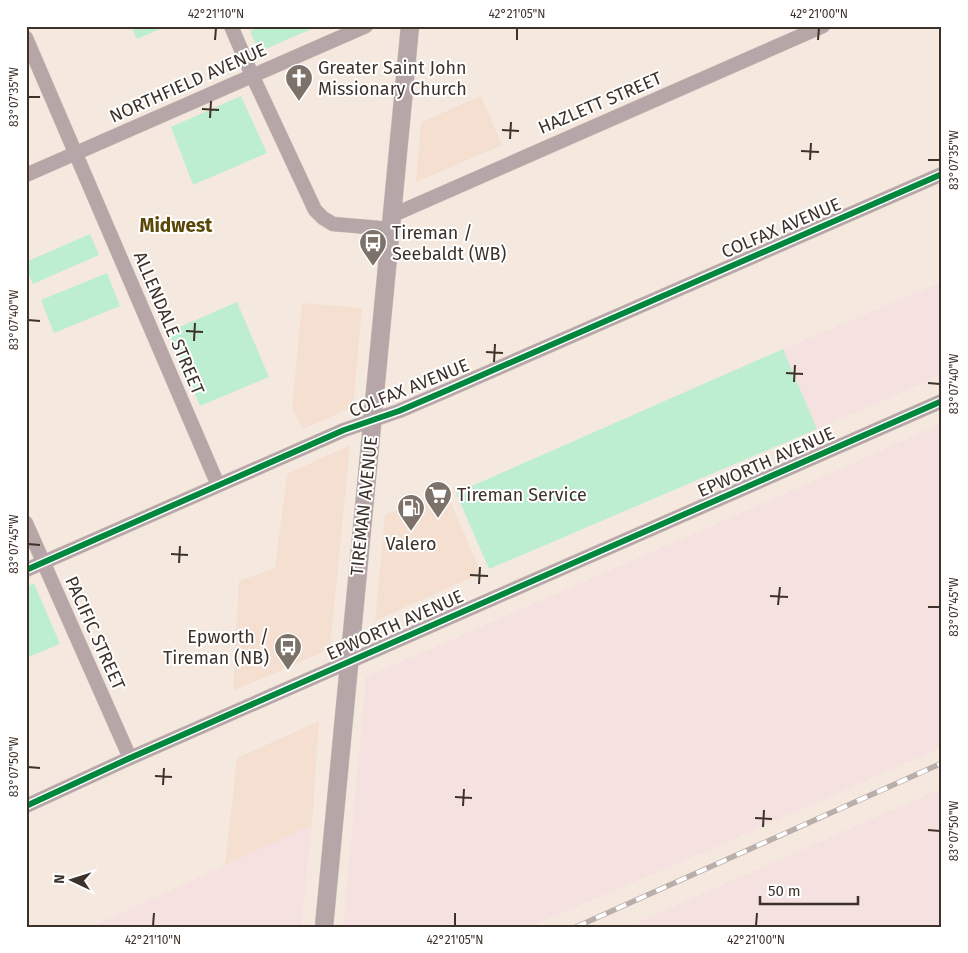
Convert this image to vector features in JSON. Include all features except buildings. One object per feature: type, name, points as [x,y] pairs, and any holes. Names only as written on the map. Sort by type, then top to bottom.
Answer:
[{"type":"street","points":[[231,26],[315,210],[333,224],[392,222]]},
{"type":"street","name":"NORTHFIELD AVENUE","points":[[26,175],[366,26]]},
{"type":"street","name":"TIREMAN AVENUE","points":[[324,927],[410,26]]},
{"type":"street","name":"HAZLETT STREET","points":[[392,222],[823,26]]},
{"type":"street","name":"ALLENDALE STREET","points":[[26,38],[218,485]]},
{"type":"street","name":"COLFAX AVENUE","points":[[26,570],[344,430],[441,393],[942,174]]},
{"type":"street","name":"EPWORTH AVENUE","points":[[26,806],[130,758],[942,401]]},
{"type":"street","name":"PACIFIC STREET","points":[[26,523],[130,758]]},
{"type":"shaded area","points":[[481,96],[502,145],[416,182],[421,122]]},
{"type":"shaded area","points":[[942,282],[942,375],[817,429],[783,349]]},
{"type":"shaded area","points":[[302,303],[362,308],[353,407],[303,429],[292,408]]},
{"type":"shaded area","points":[[942,423],[942,747],[529,927],[343,927],[366,677]]},
{"type":"shaded area","points":[[350,445],[330,649],[233,691],[239,581],[275,568],[287,474]]},
{"type":"shaded area","points":[[445,489],[481,573],[375,621],[385,515]]},
{"type":"shaded area","points":[[319,721],[312,825],[225,865],[237,758]]},
{"type":"shaded area","points":[[942,788],[942,927],[627,927]]},
{"type":"shaded area","points":[[312,825],[301,927],[91,927],[225,865]]},
{"type":"green space","points":[[131,26],[167,26],[137,39]]},
{"type":"green space","points":[[262,26],[318,26],[259,52],[250,31]]},
{"type":"green space","points":[[241,96],[267,153],[193,185],[171,127]]},
{"type":"green space","points":[[90,234],[99,255],[33,284],[26,269],[26,262]]},
{"type":"green space","points":[[107,273],[120,306],[54,333],[41,300]]},
{"type":"green space","points":[[237,302],[269,377],[200,406],[168,332]]},
{"type":"green space","points":[[783,349],[817,429],[489,569],[456,493]]},
{"type":"green space","points":[[34,583],[60,644],[26,658],[26,587]]},
{"type":"railway","points":[[576,927],[942,763]]},
{"type":"cycle path","points":[[26,570],[344,430],[399,411],[942,174]]},
{"type":"cycle path","points":[[26,806],[130,758],[942,401]]},
{"type":"place","name":"Greater Saint John Missionary Church","points":[[299,102]]},
{"type":"place","name":"Tireman / Seebaldt (WB)","points":[[373,267]]},
{"type":"place","name":"Tireman Service","points":[[438,519]]},
{"type":"place","name":"Valero","points":[[411,532]]},
{"type":"place","name":"Epworth / Tireman (NB)","points":[[288,671]]},
{"type":"district","name":"Midwest","points":[[176,225]]}]
